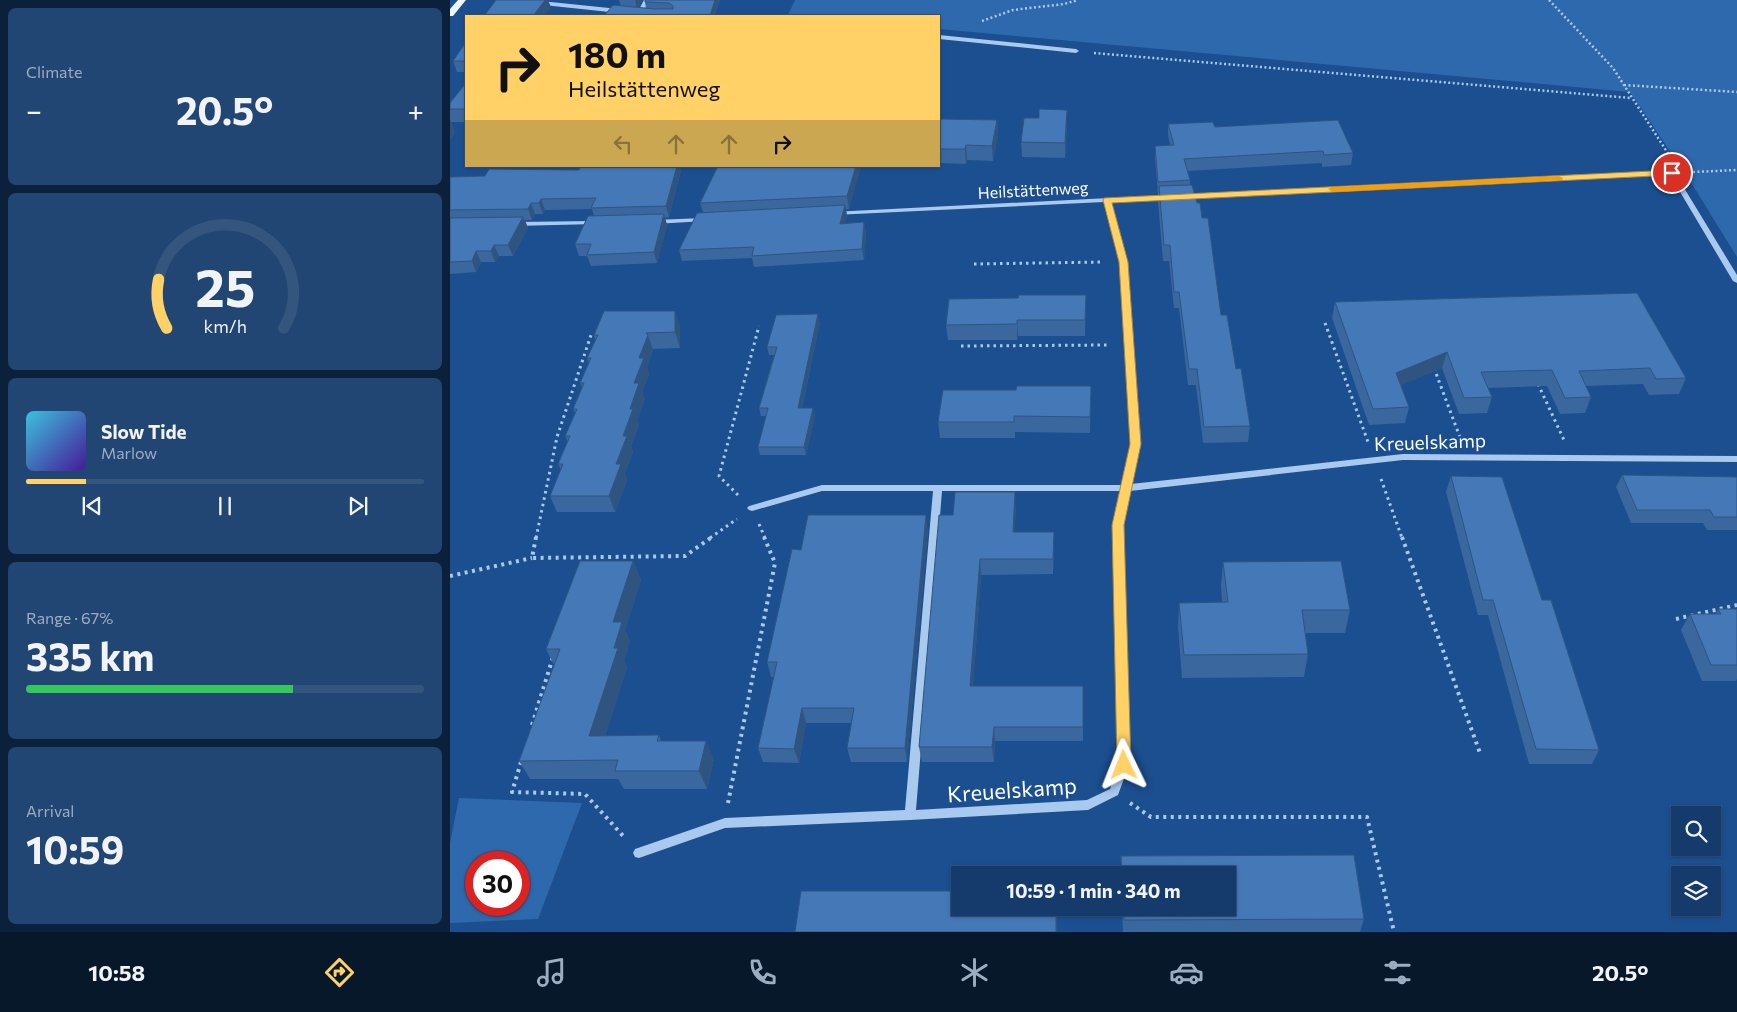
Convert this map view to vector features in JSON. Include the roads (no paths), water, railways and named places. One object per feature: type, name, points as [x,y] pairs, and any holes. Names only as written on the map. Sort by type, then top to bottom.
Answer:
[{"type":"main road","points":[[450,14],[462,0]]},
{"type":"street","points":[[514,0],[648,14]]},
{"type":"street","points":[[640,13],[647,0]]},
{"type":"street","points":[[940,37],[1076,51]]},
{"type":"street","name":"Heilstättenweg","points":[[822,214],[1672,173],[1737,281]]},
{"type":"street","points":[[1107,200],[1124,262],[1136,444],[1126,488]]},
{"type":"street","points":[[644,223],[713,219]]},
{"type":"street","points":[[508,224],[605,223]]},
{"type":"street","name":"Kreuelskamp","points":[[752,508],[822,488],[938,490],[1126,488],[1403,457],[1737,459]]},
{"type":"street","name":"Kreuelskamp","points":[[639,853],[724,823],[1088,805],[1114,792],[1124,765],[1118,525],[1126,488]]},
{"type":"street","points":[[910,815],[938,490]]}]
